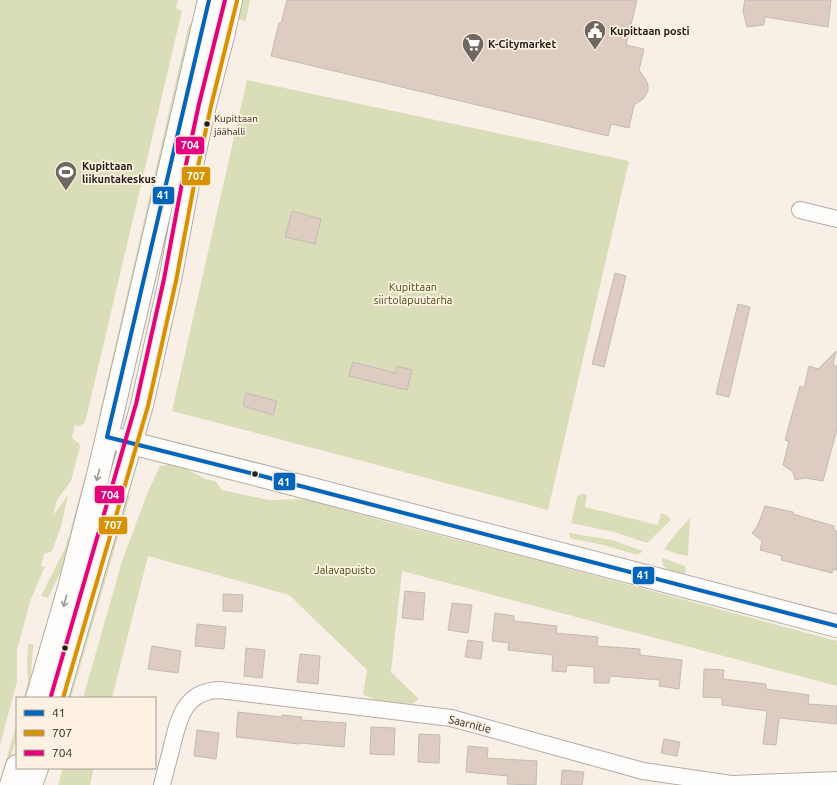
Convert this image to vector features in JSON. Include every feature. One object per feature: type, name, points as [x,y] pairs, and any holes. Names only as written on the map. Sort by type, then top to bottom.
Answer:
[{"type":"main road","points":[[37,697],[69,588],[107,437],[209,0]]},
{"type":"main road","points":[[57,697],[142,405],[170,280],[205,105],[231,0]]},
{"type":"main road","points":[[107,437],[837,626]]},
{"type":"main road","points":[[11,785],[16,769]]},
{"type":"main road","points":[[31,785],[36,769]]},
{"type":"street","points":[[800,210],[837,219]]},
{"type":"street","name":"Saarnitie","points":[[162,785],[178,721],[183,711],[191,701],[199,694],[208,690],[220,690],[451,718],[643,771],[731,784],[837,780]]},
{"type":"green space","name":"Kupittaan liikuntakeskus","points":[[0,0],[178,0],[176,8],[182,11],[85,423],[79,426],[75,425],[72,438],[79,443],[80,447],[71,481],[57,500],[53,515],[68,495],[61,527],[52,551],[44,554],[41,567],[45,566],[31,599],[17,650],[17,682],[0,745]]},
{"type":"green space","points":[[242,0],[250,0],[245,21],[237,19]]},
{"type":"green space","points":[[189,24],[193,25],[102,417],[99,416]]},
{"type":"green space","name":"Kupittaan siirtolapuutarha","points":[[247,80],[629,161],[548,510],[172,411]]},
{"type":"green space","name":"Jalavapuisto","points":[[174,464],[180,466],[206,479],[215,481],[222,490],[269,500],[306,499],[837,641],[837,686],[402,571],[391,672],[419,699],[412,704],[375,700],[363,695],[367,670],[289,595],[148,556],[112,697],[83,697],[122,561],[147,494],[160,466]]},
{"type":"green space","points":[[84,479],[87,479],[71,550],[48,598],[41,596],[65,548],[68,537],[72,535],[70,532]]},
{"type":"green space","points":[[583,494],[587,495],[585,507],[658,525],[661,513],[668,516],[671,520],[647,543],[614,532],[571,523],[577,497]]},
{"type":"green space","points":[[125,495],[130,496],[71,697],[66,697]]},
{"type":"green space","points":[[690,518],[688,556],[664,549],[677,532]]},
{"type":"green space","points":[[569,533],[612,540],[643,551],[638,555],[603,545],[573,539],[570,538]]},
{"type":"green space","points":[[662,558],[685,566],[685,575],[673,572],[666,568],[662,562]]},
{"type":"green space","points":[[28,644],[34,645],[30,691],[28,697],[24,697],[28,681]]},
{"type":"green space","points":[[16,726],[16,740],[1,785],[0,781]]},
{"type":"green space","points":[[63,769],[94,769],[90,785],[58,785]]},
{"type":"building","name":"K-Citymarket","points":[[287,0],[637,0],[626,45],[644,49],[639,70],[646,80],[648,91],[643,99],[634,105],[629,128],[611,124],[608,136],[271,56],[279,23],[281,24]]},
{"type":"building","points":[[745,0],[831,0],[828,27],[765,17],[764,25],[747,27],[743,11]]},
{"type":"building","points":[[292,211],[321,219],[315,244],[285,237]]},
{"type":"building","points":[[615,273],[626,276],[604,367],[592,364]]},
{"type":"building","points":[[738,304],[750,307],[729,397],[716,394]]},
{"type":"building","points":[[836,351],[833,365],[837,366],[837,429],[823,481],[805,478],[795,480],[793,472],[783,465],[789,441],[785,440],[800,386],[804,388],[809,366],[818,369]]},
{"type":"building","points":[[353,362],[395,373],[397,366],[412,370],[407,390],[349,376]]},
{"type":"building","points":[[246,393],[277,401],[273,415],[243,406]]},
{"type":"building","points":[[765,506],[793,512],[793,514],[834,526],[834,530],[837,531],[837,570],[833,569],[832,573],[781,560],[782,556],[760,550],[762,541],[752,533],[758,525]]},
{"type":"building","points":[[405,591],[425,593],[423,620],[402,618]]},
{"type":"building","points":[[223,594],[243,595],[242,612],[223,611]]},
{"type":"building","points":[[452,603],[472,605],[468,633],[448,630]]},
{"type":"building","points":[[495,613],[514,616],[514,621],[557,626],[556,633],[598,637],[597,646],[640,649],[640,655],[682,660],[679,689],[659,686],[660,680],[610,676],[609,683],[594,683],[594,667],[567,665],[566,672],[552,671],[553,655],[508,650],[509,643],[492,641]]},
{"type":"building","points":[[197,624],[226,627],[224,649],[195,646]]},
{"type":"building","points":[[468,640],[483,642],[481,659],[465,657]]},
{"type":"building","points":[[152,646],[181,651],[178,673],[148,669]]},
{"type":"building","points":[[246,648],[265,650],[262,678],[244,676]]},
{"type":"building","points":[[300,654],[320,656],[318,684],[297,682]]},
{"type":"building","points":[[704,669],[724,670],[723,679],[766,684],[766,689],[809,695],[808,704],[837,706],[837,724],[779,718],[776,745],[763,744],[767,711],[722,705],[722,698],[703,697]]},
{"type":"building","points":[[238,712],[282,717],[282,715],[302,717],[301,720],[346,723],[344,747],[236,737]]},
{"type":"building","points":[[371,727],[395,728],[394,755],[370,754]]},
{"type":"building","points":[[197,730],[219,733],[216,759],[194,756]]},
{"type":"building","points":[[419,734],[440,735],[439,763],[418,762]]},
{"type":"building","points":[[664,739],[680,742],[677,756],[661,753]]},
{"type":"building","points":[[468,746],[488,748],[487,758],[537,761],[536,785],[507,784],[508,776],[466,772]]},
{"type":"building","points":[[562,770],[584,772],[582,785],[561,785]]},
{"type":"transit line","name":"41","points":[[209,0],[107,437],[837,626]]},
{"type":"transit line","name":"704","points":[[51,696],[136,404],[164,279],[199,104],[225,0]]},
{"type":"transit line","name":"707","points":[[63,697],[148,406],[176,281],[211,106],[237,1]]},
{"type":"place","name":"Kupittaan posti","points":[[595,50]]},
{"type":"place","name":"K-Citymarket","points":[[473,64]]},
{"type":"place","name":"Kupittaan jäähalli","points":[[207,124]]},
{"type":"place","name":"Kupittaan liikuntakeskus","points":[[66,192]]}]
